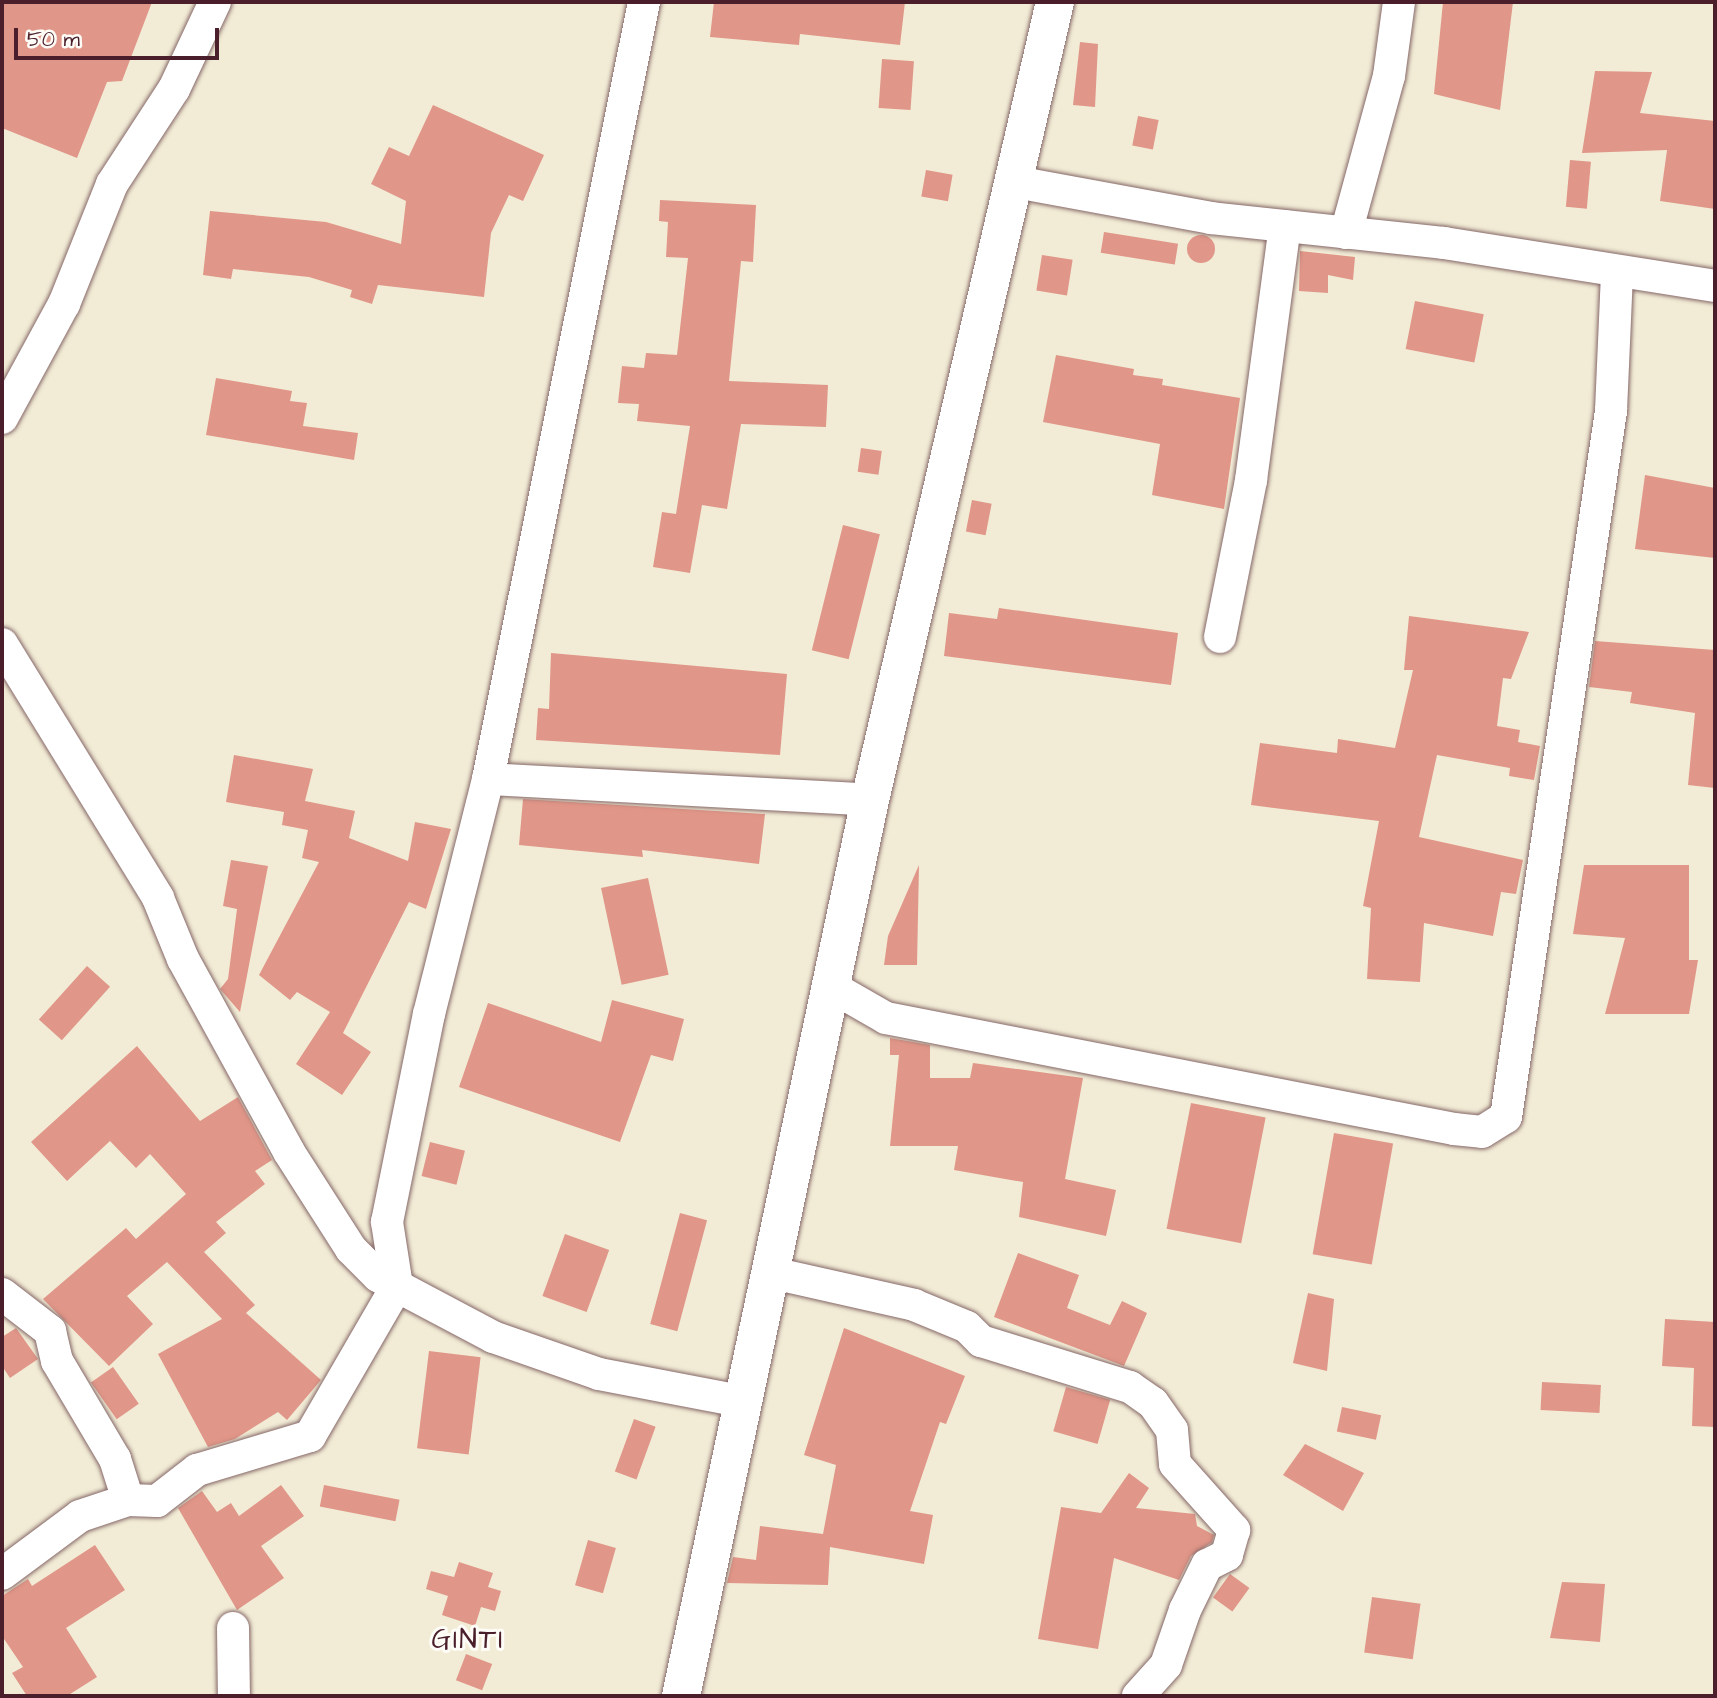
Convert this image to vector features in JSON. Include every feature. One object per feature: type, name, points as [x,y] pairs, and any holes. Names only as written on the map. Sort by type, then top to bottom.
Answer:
[{"type":"main road","points":[[681,1696],[768,1272],[832,987],[870,800],[1055,2]]},
{"type":"street","points":[[2,418],[64,304],[99,209],[174,89],[215,2]]},
{"type":"street","points":[[2,1574],[80,1516],[128,1500],[158,1501],[197,1470],[310,1436],[397,1286],[387,1222],[432,1001],[488,779],[644,2]]},
{"type":"street","points":[[1346,233],[1389,76],[1399,2]]},
{"type":"street","points":[[1015,182],[1285,226],[1715,286]]},
{"type":"street","points":[[1220,637],[1251,480],[1285,226]]},
{"type":"street","points":[[832,987],[886,1018],[1440,1127],[1482,1132],[1506,1117],[1611,411],[1617,272]]},
{"type":"street","points":[[2,644],[154,889],[216,1020],[351,1249],[397,1286],[492,1337],[599,1374],[741,1401]]},
{"type":"street","points":[[488,779],[870,800]]},
{"type":"street","points":[[351,1249],[387,1222]]},
{"type":"street","points":[[768,1272],[914,1305],[967,1327],[981,1341],[1130,1387],[1153,1403],[1172,1430],[1175,1464],[1234,1530],[1227,1555],[1208,1565],[1185,1610],[1166,1665],[1138,1696]]},
{"type":"street","points":[[2,1294],[50,1331],[57,1362],[115,1459],[128,1500]]},
{"type":"street","points":[[233,1629],[234,1696]]},
{"type":"building","points":[[2,2],[152,2],[122,81],[107,82],[77,158],[2,128]]},
{"type":"building","points":[[714,2],[905,2],[900,45],[800,34],[799,45],[710,37]]},
{"type":"building","points":[[1443,2],[1513,2],[1500,110],[1434,94]]},
{"type":"building","points":[[1080,42],[1098,44],[1095,107],[1073,105]]},
{"type":"building","points":[[882,59],[914,61],[911,110],[879,108]]},
{"type":"building","points":[[1595,71],[1652,72],[1640,113],[1715,121],[1715,209],[1660,201],[1667,150],[1582,153]]},
{"type":"building","points":[[433,105],[544,155],[523,201],[509,195],[491,233],[484,297],[378,285],[372,304],[350,297],[352,290],[309,277],[233,269],[231,279],[203,275],[210,211],[326,222],[401,244],[406,201],[371,184],[389,147],[409,156]]},
{"type":"building","points":[[1138,116],[1159,120],[1153,149],[1132,145]]},
{"type":"building","points":[[1570,160],[1591,162],[1587,209],[1566,207]]},
{"type":"building","points":[[926,170],[953,175],[948,201],[921,197]]},
{"type":"building","points":[[660,200],[756,205],[753,262],[741,261],[729,381],[828,385],[826,427],[741,424],[727,509],[702,505],[690,573],[653,567],[662,512],[676,514],[690,426],[637,421],[639,404],[618,403],[622,366],[644,368],[646,353],[677,355],[688,258],[666,257],[668,222],[659,221]]},
{"type":"building","points":[[1104,232],[1178,244],[1175,264],[1101,253]]},
{"type":"building","points":[[1201,235],[1211,239],[1215,249],[1211,259],[1201,263],[1191,259],[1187,249],[1191,239]]},
{"type":"building","points":[[1300,251],[1355,257],[1353,280],[1328,275],[1328,293],[1299,291]]},
{"type":"building","points":[[1042,255],[1073,260],[1067,295],[1036,291]]},
{"type":"building","points":[[1415,301],[1484,314],[1474,362],[1406,349]]},
{"type":"building","points":[[1056,355],[1134,369],[1133,375],[1163,379],[1162,385],[1240,398],[1224,509],[1152,495],[1160,444],[1043,422]]},
{"type":"building","points":[[216,378],[292,391],[290,401],[307,403],[303,426],[358,433],[354,460],[206,435]]},
{"type":"building","points":[[861,448],[882,451],[878,475],[858,472]]},
{"type":"building","points":[[1645,475],[1715,488],[1715,558],[1635,549]]},
{"type":"building","points":[[972,500],[992,504],[986,535],[966,531]]},
{"type":"building","points":[[843,525],[880,534],[849,659],[812,650]]},
{"type":"building","points":[[999,608],[1178,633],[1171,685],[944,656],[949,613],[997,619]]},
{"type":"building","points":[[1409,616],[1529,632],[1511,679],[1503,678],[1497,726],[1520,730],[1518,742],[1540,746],[1534,780],[1509,776],[1510,768],[1437,755],[1419,837],[1523,860],[1516,894],[1501,892],[1493,936],[1424,923],[1420,982],[1367,979],[1371,908],[1363,906],[1379,821],[1251,805],[1260,743],[1337,753],[1338,739],[1395,748],[1413,670],[1404,670]]},
{"type":"building","points":[[1595,641],[1715,650],[1715,788],[1688,785],[1695,713],[1630,703],[1632,692],[1589,687]]},
{"type":"building","points":[[551,653],[787,674],[780,755],[536,740],[538,708],[549,709]]},
{"type":"building","points":[[234,755],[313,769],[305,801],[355,811],[349,838],[408,861],[415,822],[451,829],[426,909],[409,902],[343,1033],[371,1052],[342,1095],[296,1064],[330,1012],[297,992],[290,1000],[259,975],[319,862],[302,858],[308,830],[282,825],[284,812],[226,802]]},
{"type":"building","points":[[523,799],[765,814],[759,864],[642,850],[643,857],[519,845]]},
{"type":"building","points":[[231,860],[268,866],[240,1012],[220,989],[228,979],[237,909],[223,906]]},
{"type":"building","points":[[919,865],[917,965],[884,965],[888,936]]},
{"type":"building","points":[[1584,865],[1689,865],[1689,960],[1698,960],[1689,1014],[1605,1014],[1625,938],[1573,934]]},
{"type":"building","points":[[648,878],[669,975],[622,985],[601,888]]},
{"type":"building","points":[[87,966],[110,987],[62,1040],[39,1020]]},
{"type":"building","points":[[612,1000],[684,1019],[673,1061],[651,1055],[620,1142],[459,1087],[488,1003],[601,1042]]},
{"type":"building","points":[[890,1038],[930,1045],[930,1078],[970,1078],[973,1063],[1083,1078],[1065,1179],[1116,1190],[1106,1236],[1019,1217],[1023,1182],[954,1170],[958,1146],[890,1146],[899,1055],[890,1055]]},
{"type":"building","points":[[137,1046],[200,1121],[238,1097],[272,1160],[255,1171],[265,1184],[216,1222],[226,1233],[204,1252],[255,1305],[246,1313],[321,1380],[287,1420],[278,1412],[235,1439],[208,1447],[158,1354],[222,1319],[167,1262],[127,1296],[153,1324],[109,1366],[43,1299],[126,1228],[136,1239],[186,1194],[150,1154],[136,1168],[110,1141],[67,1181],[31,1142]]},
{"type":"building","points":[[1191,1103],[1266,1118],[1241,1243],[1167,1229]]},
{"type":"building","points":[[1334,1133],[1393,1143],[1372,1265],[1313,1254]]},
{"type":"building","points":[[430,1142],[465,1151],[456,1185],[422,1176]]},
{"type":"building","points":[[680,1213],[707,1220],[677,1331],[650,1324]]},
{"type":"building","points":[[565,1234],[609,1250],[587,1312],[542,1296]]},
{"type":"building","points":[[1018,1253],[1079,1275],[1067,1308],[1110,1325],[1122,1301],[1147,1313],[1124,1366],[994,1317]]},
{"type":"building","points":[[1308,1293],[1334,1299],[1327,1371],[1293,1363]]},
{"type":"building","points":[[1665,1319],[1715,1322],[1715,1427],[1692,1426],[1694,1368],[1662,1366]]},
{"type":"building","points":[[16,1328],[38,1359],[10,1378],[2,1366],[2,1337]]},
{"type":"building","points":[[844,1328],[965,1376],[946,1424],[940,1422],[910,1511],[933,1515],[924,1564],[830,1547],[828,1585],[727,1583],[733,1557],[756,1560],[760,1526],[823,1534],[836,1465],[804,1455]]},
{"type":"building","points":[[429,1351],[481,1357],[469,1455],[417,1448]]},
{"type":"building","points":[[113,1367],[139,1404],[117,1419],[91,1382]]},
{"type":"building","points":[[1542,1382],[1601,1385],[1599,1413],[1541,1410]]},
{"type":"building","points":[[1066,1387],[1110,1400],[1098,1444],[1053,1431]]},
{"type":"building","points":[[1342,1407],[1381,1415],[1376,1440],[1337,1431]]},
{"type":"building","points":[[634,1419],[656,1427],[636,1479],[615,1472]]},
{"type":"building","points":[[1305,1444],[1364,1473],[1343,1511],[1283,1475]]},
{"type":"building","points":[[1129,1473],[1149,1488],[1136,1508],[1195,1514],[1197,1526],[1214,1535],[1212,1542],[1191,1556],[1179,1580],[1114,1558],[1098,1649],[1038,1639],[1061,1507],[1101,1513]]},
{"type":"building","points":[[281,1485],[304,1516],[261,1546],[284,1578],[237,1610],[178,1508],[202,1491],[217,1512],[231,1503],[239,1516]]},
{"type":"building","points":[[324,1485],[400,1500],[395,1521],[320,1507]]},
{"type":"building","points":[[588,1540],[616,1548],[603,1593],[575,1585]]},
{"type":"building","points":[[95,1545],[125,1590],[66,1628],[97,1677],[67,1696],[27,1696],[12,1673],[23,1667],[2,1636],[2,1596],[28,1579],[32,1586]]},
{"type":"building","points":[[459,1562],[493,1573],[488,1587],[501,1591],[495,1611],[481,1607],[475,1626],[442,1615],[448,1596],[426,1589],[431,1571],[454,1577]]},
{"type":"building","points":[[1230,1574],[1249,1588],[1232,1612],[1213,1597]]},
{"type":"building","points":[[1562,1582],[1605,1584],[1600,1642],[1550,1638]]},
{"type":"building","points":[[1372,1597],[1421,1604],[1413,1659],[1364,1652]]},
{"type":"building","points":[[466,1654],[492,1664],[482,1690],[456,1680]]},
{"type":"district","name":"GINTI","points":[[468,1640]]}]
